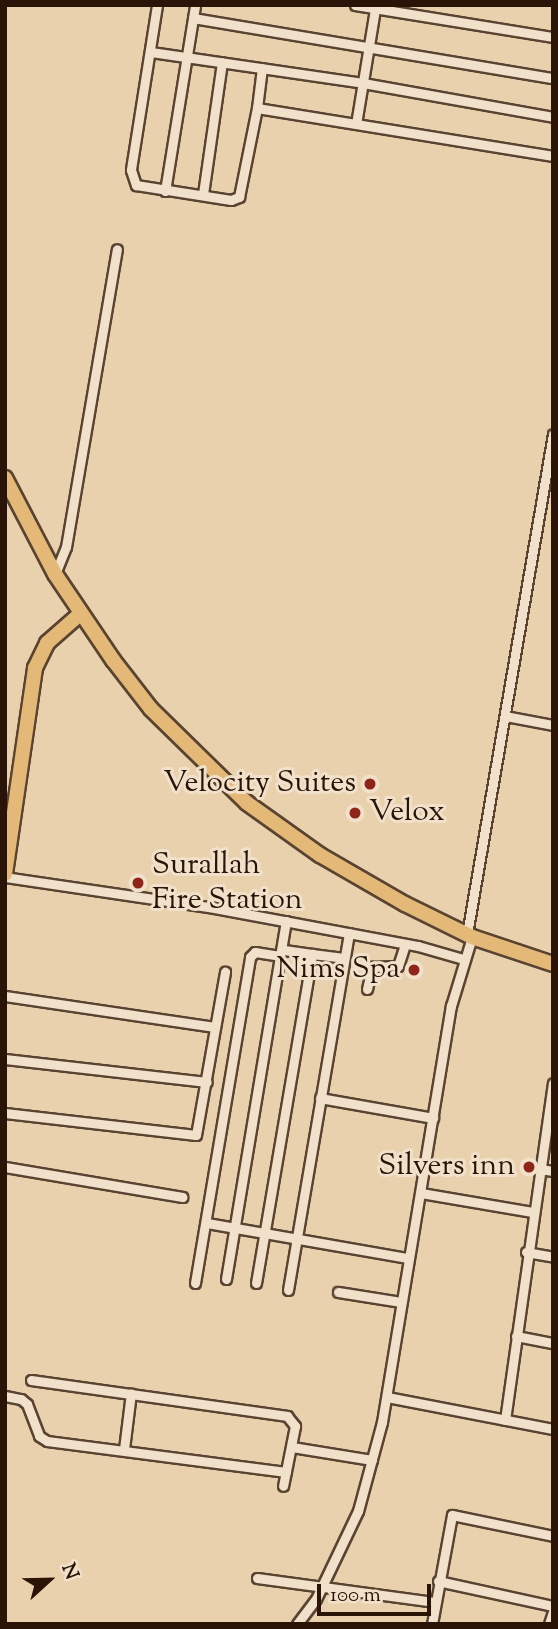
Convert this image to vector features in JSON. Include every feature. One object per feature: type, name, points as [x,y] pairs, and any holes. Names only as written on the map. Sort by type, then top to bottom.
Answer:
[{"type":"main road","points":[[5,478],[55,574],[80,614],[151,709],[247,803],[320,855],[405,904],[469,935],[553,964]]},
{"type":"main road","points":[[5,876],[35,668],[47,643],[80,614]]},
{"type":"street","points":[[157,5],[131,178],[136,185],[231,200],[239,197],[257,108],[261,68]]},
{"type":"street","points":[[165,191],[195,5]]},
{"type":"street","points":[[355,5],[553,37]]},
{"type":"street","points":[[356,124],[375,9]]},
{"type":"street","points":[[193,18],[553,78]]},
{"type":"street","points":[[151,52],[363,83],[553,117]]},
{"type":"street","points":[[203,194],[222,62]]},
{"type":"street","points":[[257,108],[553,156]]},
{"type":"street","points":[[55,574],[66,547],[117,249]]},
{"type":"street","points":[[297,1624],[322,1587],[358,1511],[387,1397],[451,1006],[469,935],[553,434]]},
{"type":"street","points":[[505,716],[553,725]]},
{"type":"street","points":[[5,876],[286,921],[405,944],[463,959]]},
{"type":"street","points":[[226,1279],[286,921]]},
{"type":"street","points":[[288,1290],[349,933]]},
{"type":"street","points":[[367,989],[372,967],[398,966],[405,944]]},
{"type":"street","points":[[195,1283],[250,957],[256,952],[344,958]]},
{"type":"street","points":[[256,1283],[312,954]]},
{"type":"street","points":[[5,1113],[194,1136],[199,1131],[225,972]]},
{"type":"street","points":[[5,996],[215,1027]]},
{"type":"street","points":[[5,1059],[207,1082]]},
{"type":"street","points":[[505,1420],[526,1252],[553,1083]]},
{"type":"street","points":[[320,1098],[433,1118]]},
{"type":"street","points":[[5,1167],[182,1197]]},
{"type":"street","points":[[540,1169],[553,1171]]},
{"type":"street","points":[[421,1193],[532,1212]]},
{"type":"street","points":[[207,1223],[265,1236],[408,1258]]},
{"type":"street","points":[[526,1252],[553,1257]]},
{"type":"street","points":[[338,1292],[401,1302]]},
{"type":"street","points":[[516,1336],[553,1343]]},
{"type":"street","points":[[31,1380],[287,1416],[295,1426],[283,1486]]},
{"type":"street","points":[[124,1449],[131,1393]]},
{"type":"street","points":[[5,1396],[21,1399],[27,1404],[39,1436],[47,1441],[286,1472]]},
{"type":"street","points":[[387,1397],[553,1429]]},
{"type":"street","points":[[292,1447],[372,1460]]},
{"type":"street","points":[[432,1624],[452,1516],[553,1536]]},
{"type":"street","points":[[257,1578],[435,1602]]},
{"type":"street","points":[[438,1581],[553,1606]]},
{"type":"street","points":[[550,1624],[553,1612]]},
{"type":"place","name":"Velocity Suites","points":[[370,784]]},
{"type":"place","name":"Velox","points":[[355,813]]},
{"type":"place","name":"Surallah Fire Station","points":[[138,883]]},
{"type":"place","name":"Nims Spa","points":[[414,970]]},
{"type":"place","name":"Silvers inn","points":[[529,1167]]}]
